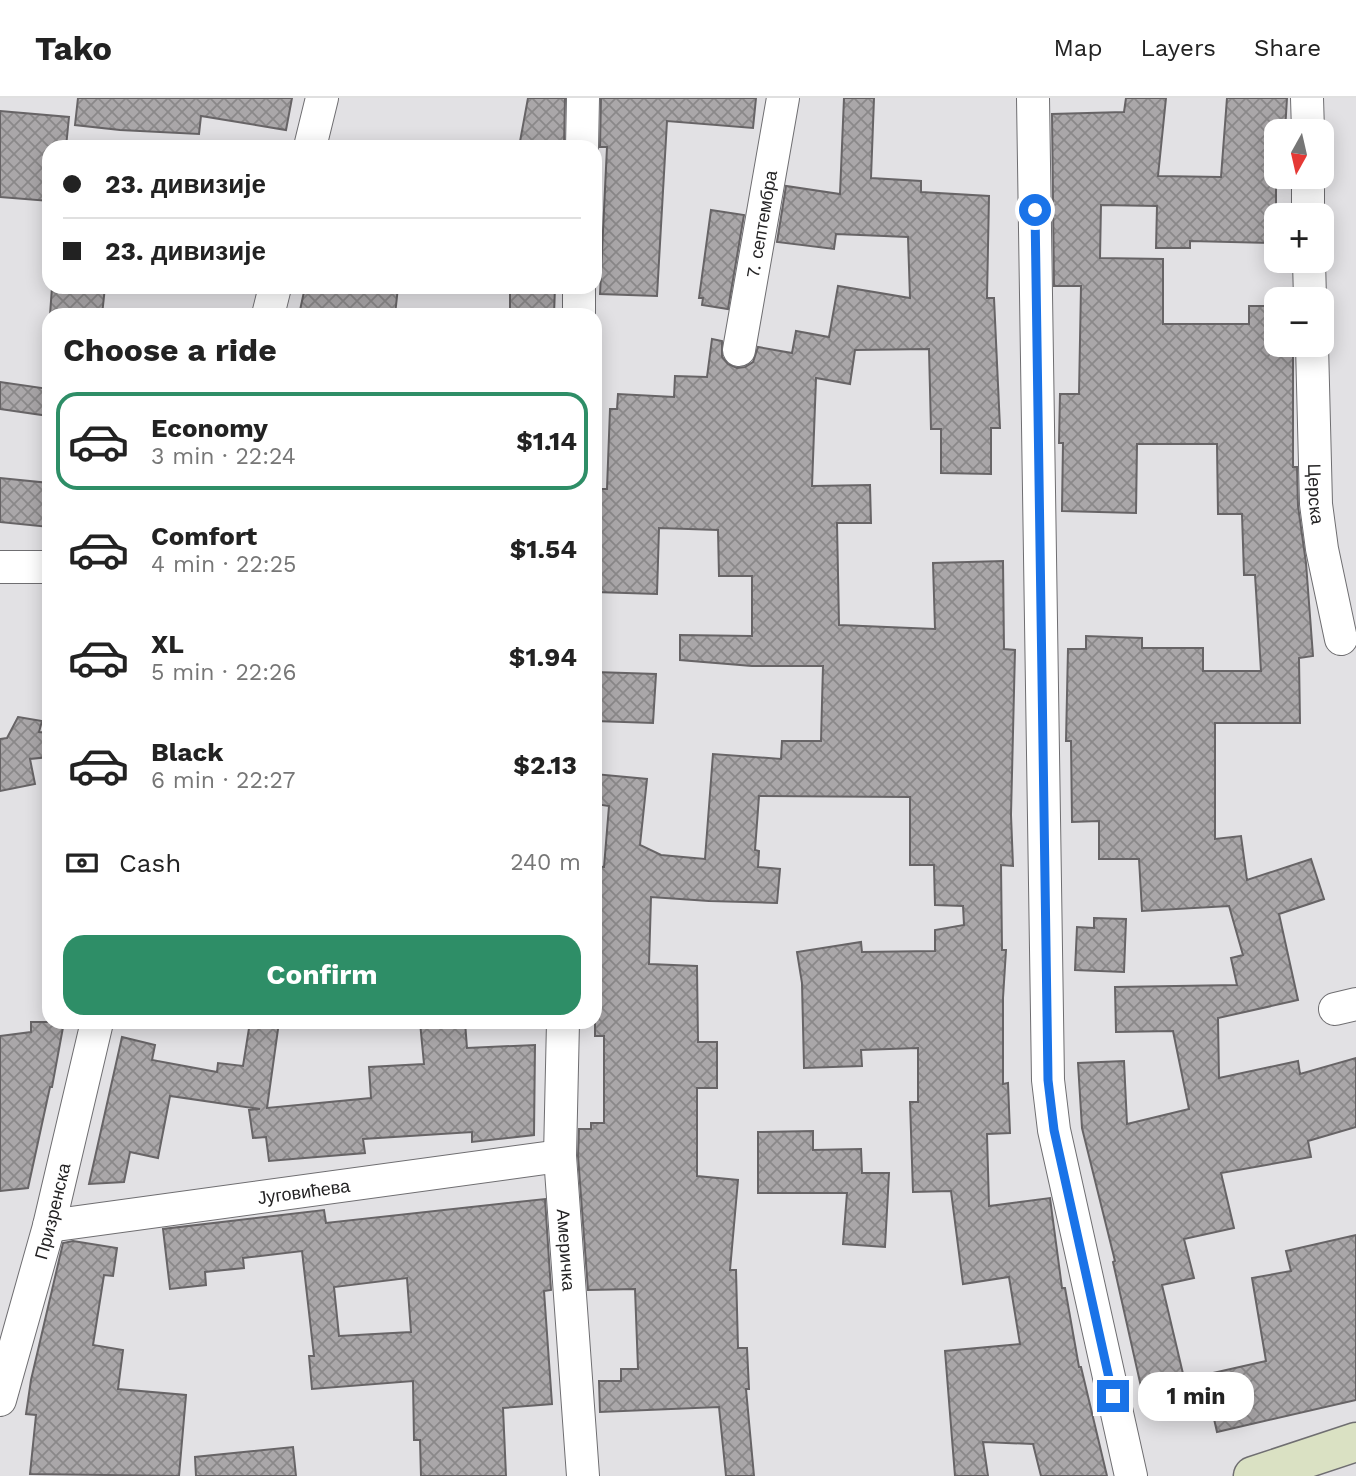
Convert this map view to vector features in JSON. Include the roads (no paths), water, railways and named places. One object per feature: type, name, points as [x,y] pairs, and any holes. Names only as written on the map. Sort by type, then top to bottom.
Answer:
[{"type":"street","points":[[312,140],[322,98]]},
{"type":"street","points":[[582,140],[583,98]]},
{"type":"street","name":"7. септембра","points":[[739,350],[783,98]]},
{"type":"street","points":[[1033,98],[1048,1080],[1054,1130],[1131,1476]]},
{"type":"street","points":[[1307,98],[1308,119]]},
{"type":"street","name":"Церска","points":[[1312,357],[1316,504],[1322,550],[1341,639]]},
{"type":"street","points":[[0,567],[42,567]]},
{"type":"street","name":"Призренска","points":[[0,1400],[49,1226],[95,1029]]},
{"type":"street","name":"Америчка","points":[[563,1029],[560,1156],[583,1476]]},
{"type":"street","name":"Југовићева","points":[[49,1226],[560,1156]]},
{"type":"street","points":[[1253,1476],[1356,1442]]}]
